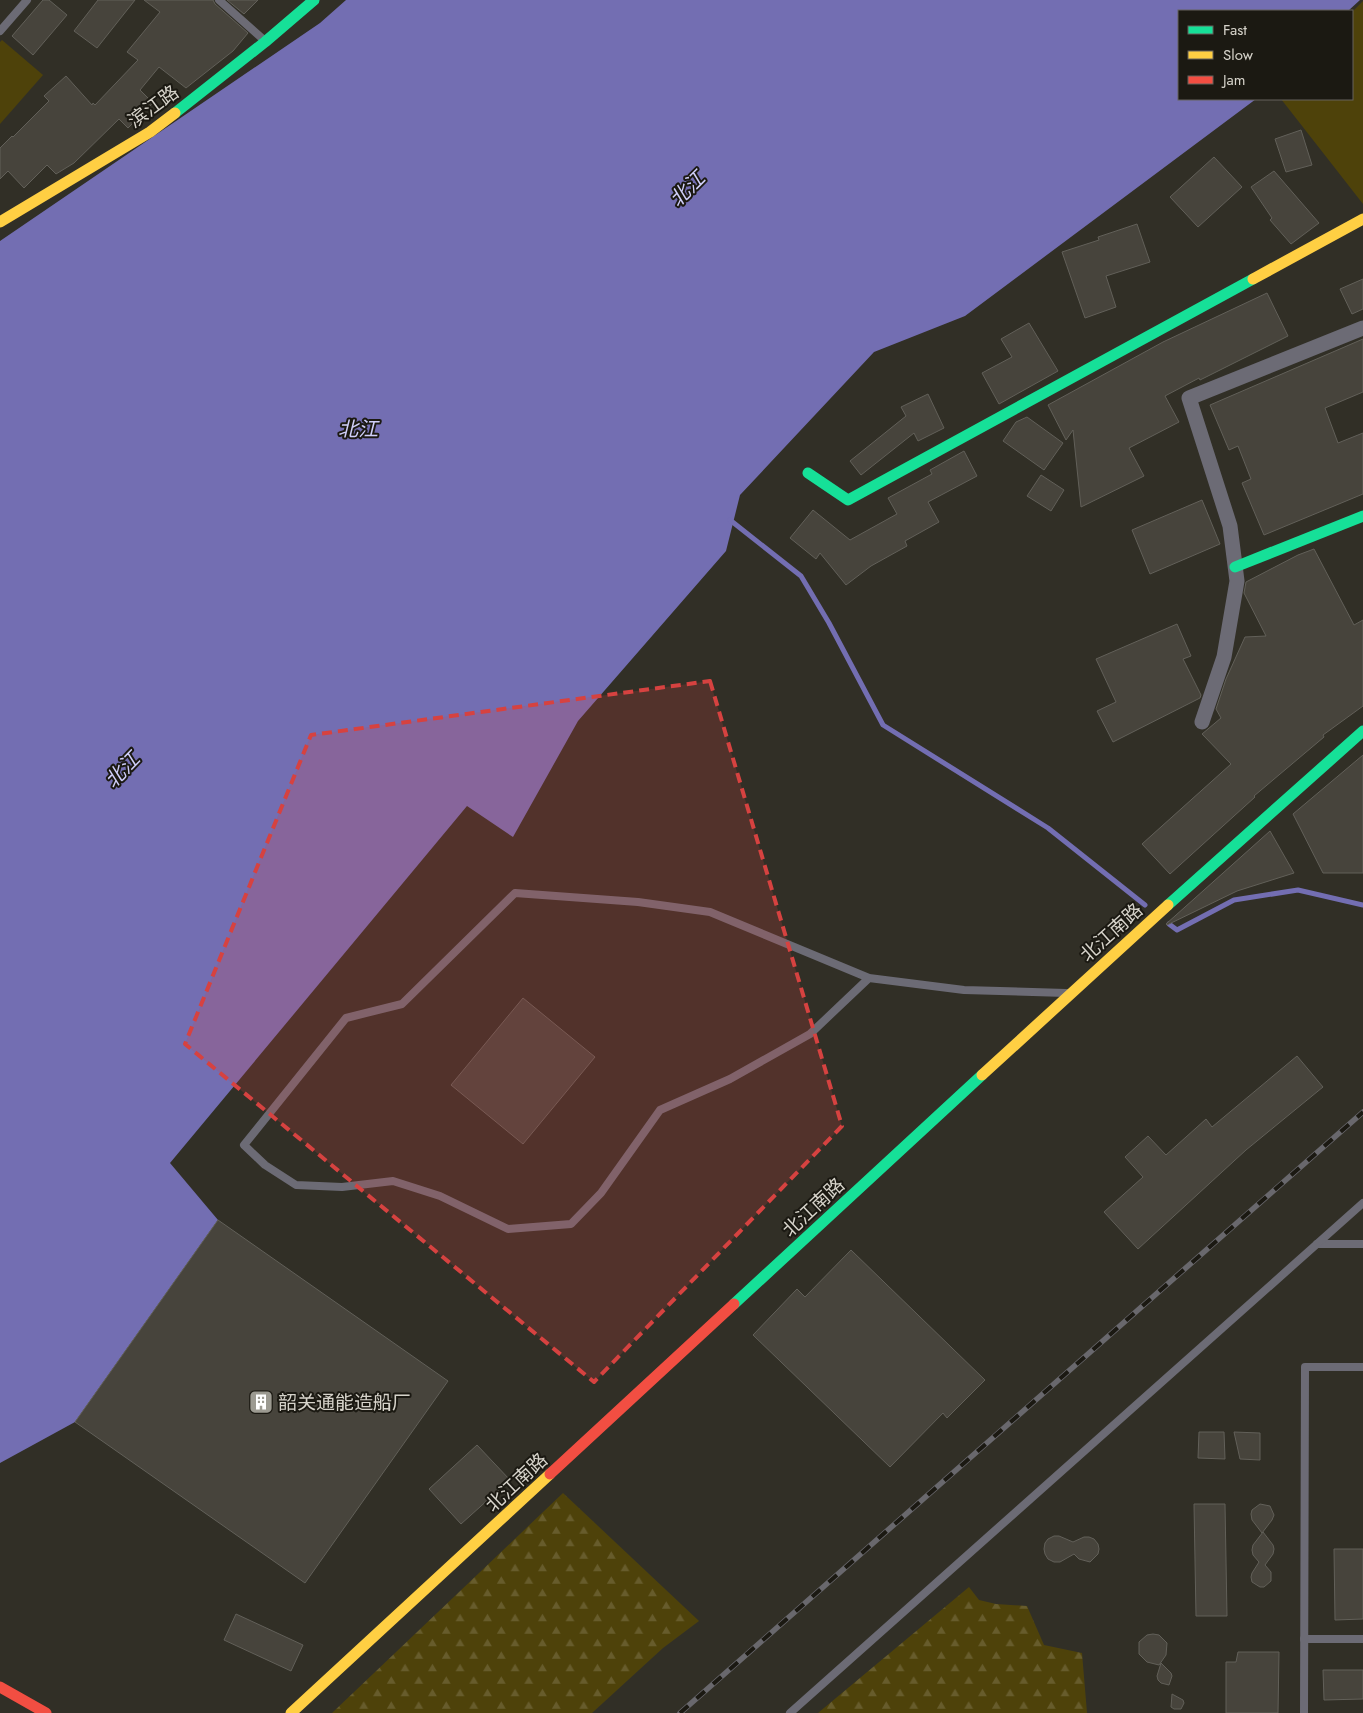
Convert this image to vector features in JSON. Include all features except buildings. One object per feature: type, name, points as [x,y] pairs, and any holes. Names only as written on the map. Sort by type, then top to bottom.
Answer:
[{"type":"street","name":"滨江路","points":[[0,222],[150,132],[265,42],[314,0]]},
{"type":"street","points":[[808,472],[848,500],[1363,219]]},
{"type":"street","points":[[1202,722],[1224,656],[1237,581],[1230,526],[1188,398],[1363,328]]},
{"type":"street","points":[[1235,567],[1363,516]]},
{"type":"street","name":"北江南路","points":[[291,1713],[1070,993],[1363,731]]},
{"type":"street","points":[[0,1687],[46,1713]]},
{"type":"lane","points":[[0,31],[27,0]]},
{"type":"lane","points":[[219,0],[265,42]]},
{"type":"lane","points":[[869,978],[810,1034],[730,1079],[660,1110],[601,1193],[571,1224],[508,1229],[440,1196],[393,1181],[342,1187],[296,1185],[265,1165],[244,1144],[346,1018],[402,1004],[515,894],[638,902],[710,912],[869,978],[964,990],[1070,993]]},
{"type":"lane","points":[[790,1713],[1363,1203]]},
{"type":"lane","points":[[1317,1244],[1363,1244]]},
{"type":"lane","points":[[1304,1713],[1305,1367],[1363,1367]]},
{"type":"lane","points":[[1304,1639],[1363,1639]]},
{"type":"highlighted area","points":[[710,681],[842,1126],[594,1382],[185,1044],[311,735]]},
{"type":"green space","points":[[1363,1],[1363,204],[1282,100],[1353,100],[1353,11]]},
{"type":"green space","points":[[2,40],[43,75],[0,124],[0,42]]},
{"type":"green space","points":[[563,1493],[699,1621],[663,1648],[592,1713],[332,1713]]},
{"type":"green space","points":[[969,1587],[979,1600],[996,1604],[1027,1606],[1044,1645],[1082,1653],[1087,1713],[818,1713]]},
{"type":"water","name":"北江","points":[[346,0],[1360,0],[1349,10],[1178,10],[1178,100],[1255,100],[965,316],[874,352],[740,495],[726,551],[578,721],[513,837],[467,806],[170,1163],[218,1220],[75,1422],[0,1463],[0,241],[320,23]]},
{"type":"waterway","points":[[730,520],[801,576],[829,623],[883,725],[1048,828],[1145,905]]},
{"type":"waterway","points":[[1169,924],[1177,930],[1234,900],[1298,890],[1363,905]]},
{"type":"railway","points":[[680,1713],[1363,1112]]},
{"type":"traffic: fast","points":[[175,113],[265,42],[314,0]]},
{"type":"traffic: fast","points":[[808,473],[848,500],[1253,279]]},
{"type":"traffic: fast","points":[[1235,567],[1363,516]]},
{"type":"traffic: fast","points":[[1168,905],[1363,731]]},
{"type":"traffic: fast","points":[[734,1304],[982,1075]]},
{"type":"traffic: slow","points":[[0,222],[150,132],[175,113]]},
{"type":"traffic: slow","points":[[1253,279],[1363,219]]},
{"type":"traffic: slow","points":[[982,1075],[1168,905]]},
{"type":"traffic: slow","points":[[291,1713],[550,1474]]},
{"type":"traffic: jam","points":[[550,1474],[734,1304]]},
{"type":"traffic: jam","points":[[0,1687],[46,1713]]},
{"type":"place","name":"韶关通能造船厂","points":[[261,1402]]}]
